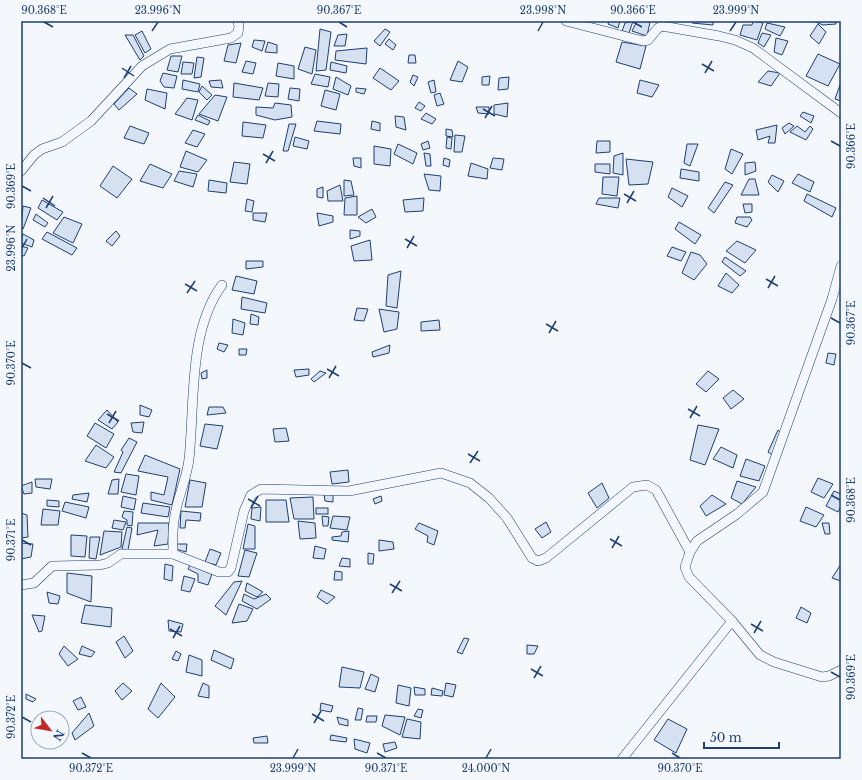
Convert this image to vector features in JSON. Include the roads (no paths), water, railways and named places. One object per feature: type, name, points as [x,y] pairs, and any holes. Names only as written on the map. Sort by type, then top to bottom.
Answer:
[{"type":"street","points":[[21,171],[38,152],[62,142],[91,121],[142,66],[170,49],[231,38],[238,33],[238,21]]},
{"type":"street","points":[[566,21],[643,40],[648,40],[658,28],[662,26],[735,40],[753,48],[841,113]]},
{"type":"street","points":[[841,266],[832,300],[763,492],[737,514],[697,542],[690,552],[684,567],[689,577],[732,621],[760,654],[774,662],[822,677],[830,676],[841,670]]},
{"type":"street","points":[[172,554],[174,515],[189,460],[199,344],[207,311],[213,298],[222,285]]},
{"type":"street","points":[[21,585],[34,583],[52,566],[108,563],[120,554],[172,554],[219,572],[228,572],[231,568],[244,511],[251,495],[261,489],[349,491],[441,473],[470,483],[489,498],[507,518],[532,558],[538,561],[546,558],[633,487],[647,485],[656,490],[690,552]]},
{"type":"street","points":[[622,759],[732,621]]}]
